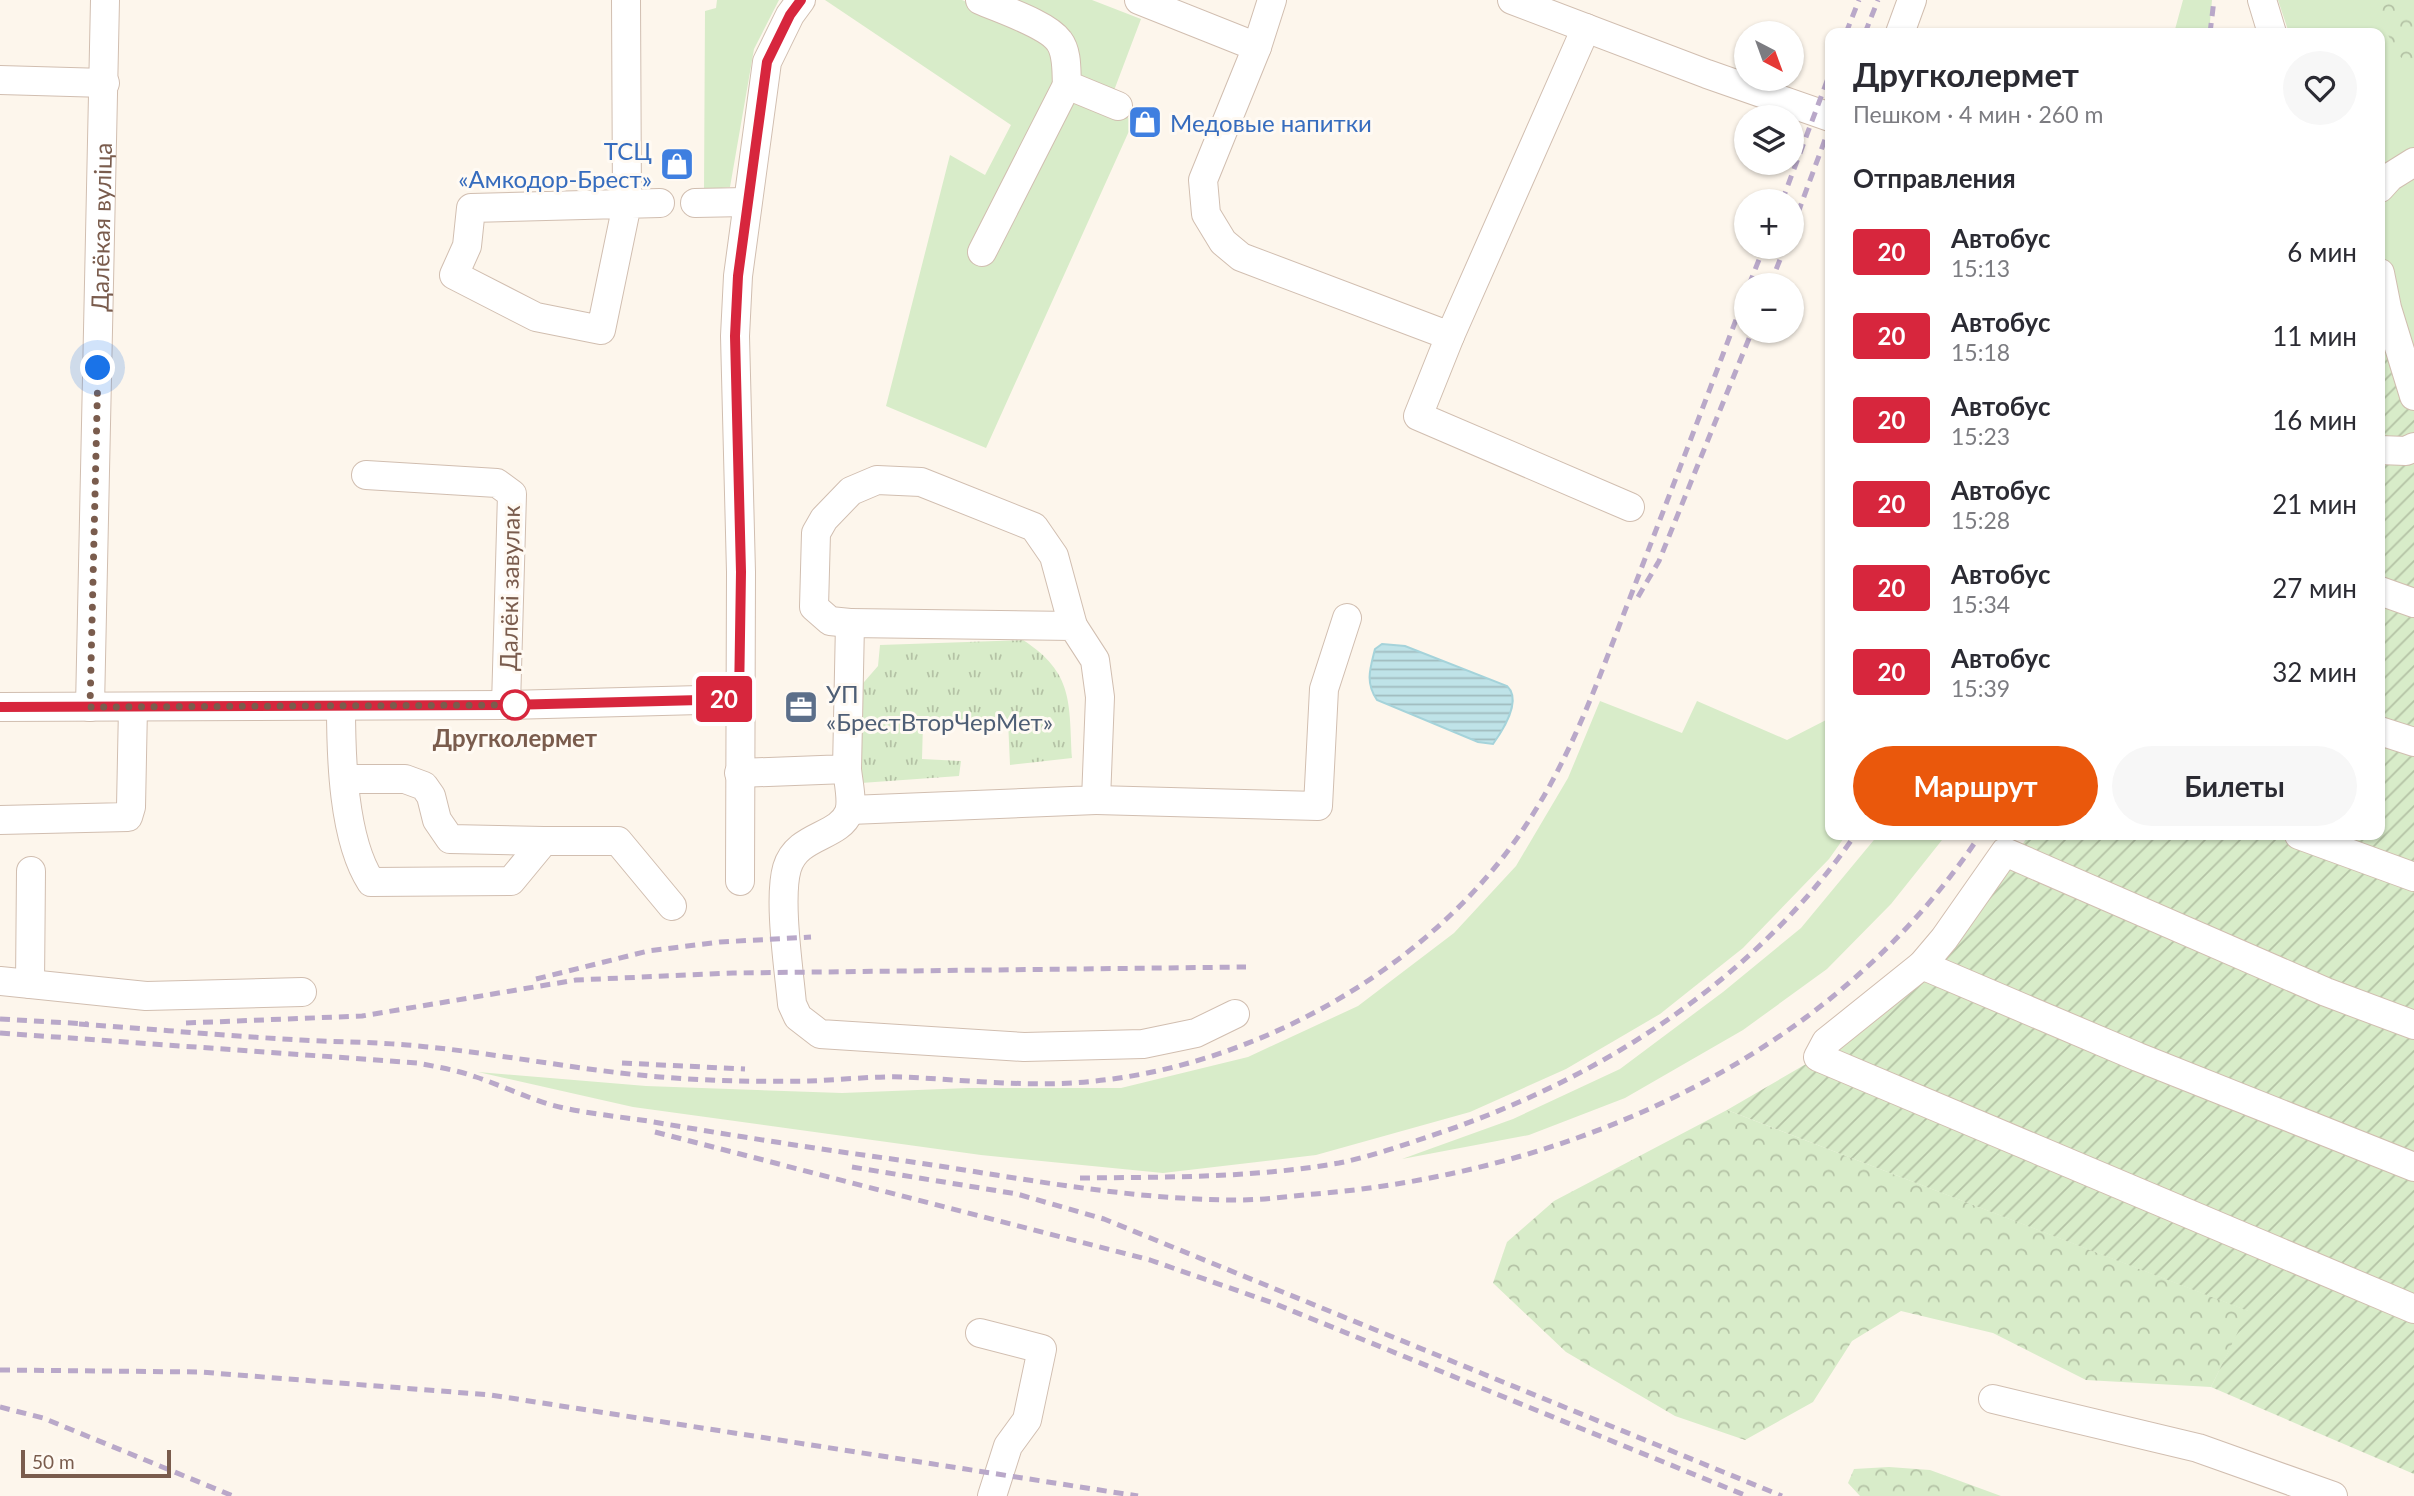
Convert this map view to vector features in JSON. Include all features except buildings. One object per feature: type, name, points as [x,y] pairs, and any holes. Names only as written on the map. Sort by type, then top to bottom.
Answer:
[{"type":"street","name":"Далёкая вуліца","points":[[90,707],[105,0]]},
{"type":"street","points":[[626,0],[626,204],[601,330],[536,317],[454,275],[467,246],[471,208],[626,204],[660,203]]},
{"type":"street","points":[[740,881],[741,572],[735,336],[746,202],[767,62],[790,15],[801,0]]},
{"type":"street","points":[[980,0],[1041,27],[1059,40],[1065,56],[1067,85],[982,252]]},
{"type":"street","points":[[1139,0],[1257,47]]},
{"type":"street","points":[[1272,0],[1257,47],[1203,180],[1206,214],[1223,242],[1241,257],[1450,336]]},
{"type":"street","points":[[1512,0],[1825,115]]},
{"type":"street","points":[[1902,28],[1912,0]]},
{"type":"street","points":[[2262,0],[2270,28]]},
{"type":"street","points":[[1586,28],[1450,336],[1418,416],[1630,507]]},
{"type":"street","points":[[0,80],[105,83]]},
{"type":"street","points":[[1067,85],[1118,106]]},
{"type":"street","points":[[2385,182],[2414,162]]},
{"type":"street","points":[[695,203],[746,202]]},
{"type":"street","points":[[2385,297],[2414,396]]},
{"type":"street","points":[[2385,450],[2406,451],[2414,447]]},
{"type":"street","name":"Далёкі завулак","points":[[366,475],[497,482],[512,494],[506,705]]},
{"type":"street","points":[[1073,626],[830,621],[814,607],[816,533],[824,519],[851,491],[877,480],[920,482],[1034,527],[1054,556],[1073,626],[1095,660],[1100,697],[1096,800]]},
{"type":"street","points":[[2385,593],[2414,603]]},
{"type":"street","points":[[850,810],[1096,800],[1318,806],[1324,689],[1347,618]]},
{"type":"street","points":[[850,623],[847,769],[850,810],[842,825],[812,838],[798,850],[787,867],[785,898],[792,1003],[798,1017],[820,1034],[1024,1047],[1143,1044],[1196,1033],[1235,1014]]},
{"type":"street","points":[[0,707],[506,705],[739,699]]},
{"type":"street","points":[[341,706],[351,825],[361,867],[371,882],[511,881],[544,841]]},
{"type":"street","points":[[0,820],[128,817],[133,707]]},
{"type":"street","points":[[2385,732],[2414,742]]},
{"type":"street","points":[[739,773],[847,769]]},
{"type":"street","points":[[346,779],[405,779],[424,786],[431,796],[437,820],[450,839],[618,841],[672,906]]},
{"type":"street","points":[[2313,840],[2414,877]]},
{"type":"street","points":[[2414,1025],[2326,992],[2010,844],[1944,939],[1922,965],[1826,1042],[1818,1057],[2414,1309]]},
{"type":"street","points":[[30,984],[31,871]]},
{"type":"street","points":[[1922,965],[2138,1058],[2414,1167]]},
{"type":"street","points":[[0,981],[146,996],[302,992]]},
{"type":"street","points":[[980,1333],[1042,1349],[1027,1420],[1008,1446],[992,1496]]},
{"type":"street","points":[[1993,1399],[2198,1448],[2333,1496]]},
{"type":"green space","points":[[717,0],[779,0],[754,49],[730,187],[704,190],[705,11],[716,8]]},
{"type":"green space","points":[[825,0],[962,0],[1031,28],[1054,47],[1060,82],[1051,107],[1061,114],[1071,88],[1074,67],[1072,51],[1052,28],[994,0],[1092,0],[1141,19],[1107,109],[1134,120],[986,448],[886,406],[950,155],[985,175],[1011,125]]},
{"type":"green space","points":[[2183,0],[2212,0],[2209,28],[2175,28]]},
{"type":"green space","points":[[2278,0],[2414,0],[2414,396],[2385,318],[2385,28],[2287,28]]},
{"type":"green space","points":[[2367,0],[2414,0],[2414,68],[2399,55]]},
{"type":"green space","points":[[2385,318],[2414,396],[2414,1474],[2211,1387],[2248,1311],[1727,1110],[1825,1053],[1949,947],[2025,840],[2385,840]]},
{"type":"green space","points":[[1023,640],[1040,652],[1060,677],[1069,705],[1072,758],[1010,765],[1008,720],[923,723],[922,759],[961,761],[959,776],[861,783],[858,689],[878,666],[880,645]]},
{"type":"green space","points":[[1600,701],[1682,733],[1697,701],[1787,740],[1825,721],[1825,840],[1842,840],[1829,859],[1743,948],[1660,1014],[1566,1069],[1470,1112],[1316,1155],[1163,1173],[981,1155],[633,1107],[478,1072],[646,1086],[842,1093],[968,1088],[1121,1088],[1248,1057],[1358,1006],[1454,933],[1516,866],[1568,778]]},
{"type":"green space","points":[[1874,840],[1942,840],[1891,904],[1827,969],[1743,1030],[1625,1098],[1529,1135],[1402,1159],[1513,1119],[1620,1069],[1723,992],[1801,928]]},
{"type":"green space","points":[[1727,1110],[2249,1311],[2211,1387],[2086,1380],[1993,1333],[1901,1311],[1852,1341],[1813,1402],[1745,1440],[1675,1416],[1566,1352],[1493,1283],[1507,1242],[1554,1201]]},
{"type":"green space","points":[[1889,1467],[1930,1470],[2001,1496],[1860,1496],[1848,1483],[1854,1469]]},
{"type":"water","points":[[1382,644],[1405,646],[1507,686],[1513,699],[1512,707],[1493,744],[1478,742],[1377,700],[1371,687],[1370,675],[1375,649]]},
{"type":"railway","points":[[1848,28],[1859,0]]},
{"type":"railway","points":[[1867,28],[1878,0]]},
{"type":"railway","points":[[2211,28],[2214,0]]},
{"type":"railway","points":[[1786,189],[1825,86]]},
{"type":"railway","points":[[1804,196],[1825,140]]},
{"type":"railway","points":[[1754,273],[1759,259]]},
{"type":"railway","points":[[1775,273],[1780,259]]},
{"type":"railway","points":[[79,1024],[407,1045],[678,1078],[791,1081],[904,1077],[1024,1084],[1095,1081],[1154,1072],[1213,1056],[1271,1034],[1326,1006],[1379,973],[1428,936],[1472,894],[1531,818],[1565,755],[1594,691],[1734,325]]},
{"type":"railway","points":[[1638,597],[1659,561],[1747,343]]},
{"type":"railway","points":[[1080,1178],[1177,1177],[1307,1168],[1362,1158],[1492,1114],[1611,1056],[1667,1020],[1720,980],[1770,936],[1815,888],[1851,840]]},
{"type":"railway","points":[[0,1033],[418,1063],[469,1075],[572,1110],[1108,1191],[1195,1199],[1267,1199],[1412,1181],[1508,1160],[1600,1129],[1690,1089],[1773,1040],[1851,982],[1920,913],[1976,840]]},
{"type":"railway","points":[[536,979],[648,951],[720,942],[811,937]]},
{"type":"railway","points":[[186,1023],[362,1016],[576,980],[733,973],[1246,967]]},
{"type":"railway","points":[[0,1019],[88,1024]]},
{"type":"railway","points":[[622,1063],[745,1069]]},
{"type":"railway","points":[[655,1132],[1150,1260],[1273,1303],[1747,1496]]},
{"type":"railway","points":[[852,1167],[1017,1194],[1104,1219],[1782,1496]]},
{"type":"railway","points":[[0,1370],[200,1372],[491,1395],[1138,1496]]},
{"type":"railway","points":[[0,1407],[43,1418],[233,1496]]},
{"type":"bus line","name":"20","points":[[0,707],[506,705],[739,699],[741,572],[735,336],[738,276],[749,175],[767,62],[790,15],[801,0]]},
{"type":"place","name":"Медовые напитки","points":[[1145,122]]},
{"type":"place","name":"ТСЦ «Амкодор-Брест»","points":[[677,164]]},
{"type":"place","name":"Другколермет","points":[[515,705]]},
{"type":"place","name":"УП «БрестВторЧерМет»","points":[[801,707]]},
{"type":"route","points":[[98,368],[90,707],[515,705]]}]
